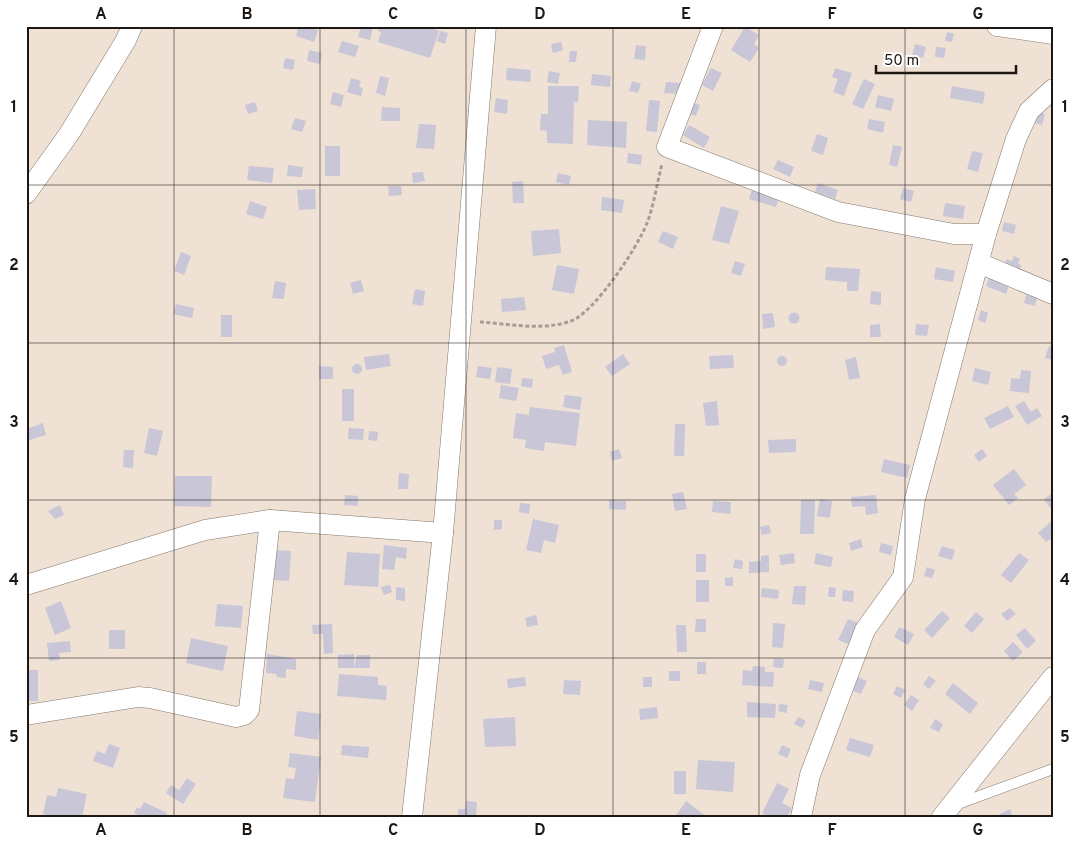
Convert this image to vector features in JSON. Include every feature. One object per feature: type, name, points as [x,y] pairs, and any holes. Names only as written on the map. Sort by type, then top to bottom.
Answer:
[{"type":"street","points":[[26,194],[69,134],[126,40],[132,26]]},
{"type":"street","points":[[412,817],[443,533],[486,26]]},
{"type":"street","points":[[714,26],[667,146],[838,212],[954,234],[986,234]]},
{"type":"street","points":[[997,26],[1053,34]]},
{"type":"street","points":[[801,817],[810,775],[865,630],[903,577],[915,499],[986,234],[1016,139],[1029,111],[1053,89]]},
{"type":"street","points":[[979,263],[1053,294]]},
{"type":"street","points":[[26,585],[205,530],[270,520],[443,533]]},
{"type":"street","points":[[26,715],[138,697],[150,698],[236,718],[244,715],[249,710],[270,520]]},
{"type":"street","points":[[945,812],[1053,677]]},
{"type":"lane","points":[[945,812],[1053,769]]},
{"type":"path","points":[[461,321],[551,326],[572,321],[587,311],[623,266],[647,224],[667,146]]},
{"type":"building","points":[[299,26],[318,30],[314,42],[296,36]]},
{"type":"building","points":[[361,26],[373,27],[370,40],[358,37]]},
{"type":"building","points":[[379,26],[424,26],[439,31],[430,58],[378,42],[381,32],[378,31]]},
{"type":"building","points":[[745,27],[759,35],[754,44],[759,48],[750,62],[731,50]]},
{"type":"building","points":[[440,31],[448,33],[445,44],[437,41]]},
{"type":"building","points":[[947,32],[954,34],[952,42],[945,41]]},
{"type":"building","points":[[342,41],[359,46],[355,57],[338,52]]},
{"type":"building","points":[[561,42],[563,50],[553,53],[551,44]]},
{"type":"building","points":[[915,44],[926,47],[923,58],[912,55]]},
{"type":"building","points":[[636,45],[646,46],[645,60],[634,59]]},
{"type":"building","points":[[936,47],[946,48],[944,58],[935,57]]},
{"type":"building","points":[[309,50],[322,53],[320,64],[307,61]]},
{"type":"building","points":[[570,51],[577,51],[576,62],[569,62]]},
{"type":"building","points":[[285,58],[295,60],[293,70],[283,68]]},
{"type":"building","points":[[507,68],[531,70],[530,82],[506,80]]},
{"type":"building","points":[[711,68],[722,73],[713,91],[702,85]]},
{"type":"building","points":[[835,68],[852,73],[844,96],[833,92],[838,79],[832,77]]},
{"type":"building","points":[[549,71],[560,73],[558,84],[547,82]]},
{"type":"building","points":[[592,74],[611,76],[610,87],[591,85]]},
{"type":"building","points":[[380,76],[389,78],[385,96],[376,93]]},
{"type":"building","points":[[351,78],[361,81],[359,87],[363,88],[361,96],[347,92]]},
{"type":"building","points":[[864,79],[875,84],[863,109],[852,104]]},
{"type":"building","points":[[632,81],[641,84],[638,93],[629,91]]},
{"type":"building","points":[[666,82],[683,83],[682,94],[664,93]]},
{"type":"building","points":[[548,86],[579,86],[578,102],[574,102],[573,144],[547,143],[547,131],[540,130],[541,114],[548,114]]},
{"type":"building","points":[[952,86],[985,92],[983,104],[950,98]]},
{"type":"building","points":[[333,92],[344,95],[341,107],[330,104]]},
{"type":"building","points":[[878,95],[894,99],[891,111],[875,107]]},
{"type":"building","points":[[496,98],[508,100],[507,114],[494,112]]},
{"type":"building","points":[[649,100],[660,101],[657,132],[646,131]]},
{"type":"building","points":[[255,102],[258,111],[248,114],[245,105]]},
{"type":"building","points":[[691,102],[700,105],[696,116],[687,113]]},
{"type":"building","points":[[382,107],[400,108],[400,121],[381,121]]},
{"type":"building","points":[[1036,111],[1045,114],[1042,125],[1032,122]]},
{"type":"building","points":[[295,118],[306,121],[302,132],[291,129]]},
{"type":"building","points":[[869,119],[885,122],[883,133],[867,129]]},
{"type":"building","points":[[588,120],[627,122],[626,148],[587,145]]},
{"type":"building","points":[[419,124],[436,125],[434,149],[416,148]]},
{"type":"building","points":[[689,125],[710,137],[704,148],[683,135]]},
{"type":"building","points":[[817,134],[828,138],[823,155],[811,151]]},
{"type":"building","points":[[893,145],[902,147],[897,167],[889,165]]},
{"type":"building","points":[[325,146],[340,146],[340,176],[325,176]]},
{"type":"building","points":[[972,151],[983,153],[978,172],[967,169]]},
{"type":"building","points":[[628,153],[642,155],[641,165],[627,163]]},
{"type":"building","points":[[778,160],[794,167],[790,177],[773,169]]},
{"type":"building","points":[[288,165],[303,167],[302,177],[287,176]]},
{"type":"building","points":[[249,166],[274,168],[272,183],[247,180]]},
{"type":"building","points":[[423,172],[425,181],[413,183],[412,173]]},
{"type":"building","points":[[558,173],[571,176],[569,185],[556,182]]},
{"type":"building","points":[[523,181],[524,203],[513,203],[512,182]]},
{"type":"building","points":[[818,183],[838,190],[835,199],[815,192]]},
{"type":"building","points":[[388,186],[401,186],[402,195],[389,196]]},
{"type":"building","points":[[753,186],[780,195],[776,207],[749,199]]},
{"type":"building","points":[[903,188],[914,191],[911,202],[900,199]]},
{"type":"building","points":[[315,189],[316,209],[299,210],[297,190]]},
{"type":"building","points":[[602,197],[624,200],[622,213],[601,210]]},
{"type":"building","points":[[250,201],[267,207],[263,219],[246,214]]},
{"type":"building","points":[[945,203],[965,206],[963,219],[943,216]]},
{"type":"building","points":[[721,206],[739,211],[729,244],[712,240]]},
{"type":"building","points":[[1004,222],[1016,225],[1014,234],[1002,231]]},
{"type":"building","points":[[559,229],[561,253],[533,256],[531,231]]},
{"type":"building","points":[[663,231],[678,237],[673,249],[658,242]]},
{"type":"building","points":[[181,252],[191,256],[184,275],[174,271]]},
{"type":"building","points":[[1014,256],[1020,259],[1018,264],[1021,265],[1017,276],[1002,269],[1007,259],[1012,261]]},
{"type":"building","points":[[735,261],[745,264],[741,276],[731,273]]},
{"type":"building","points":[[557,265],[579,269],[574,294],[552,290]]},
{"type":"building","points":[[826,267],[860,269],[858,291],[847,291],[847,282],[825,280]]},
{"type":"building","points":[[936,267],[955,271],[953,282],[934,279]]},
{"type":"building","points":[[990,275],[1010,283],[1006,294],[986,286]]},
{"type":"building","points":[[361,280],[364,291],[353,294],[350,283]]},
{"type":"building","points":[[275,281],[286,283],[284,299],[272,298]]},
{"type":"building","points":[[415,289],[425,291],[423,306],[412,304]]},
{"type":"building","points":[[871,291],[881,292],[881,305],[870,304]]},
{"type":"building","points":[[1026,295],[1037,298],[1035,306],[1024,303]]},
{"type":"building","points":[[524,297],[526,310],[502,312],[501,299]]},
{"type":"building","points":[[176,304],[194,308],[192,318],[173,314]]},
{"type":"building","points":[[981,310],[988,313],[985,323],[978,320]]},
{"type":"building","points":[[794,312],[800,318],[794,324],[788,318]]},
{"type":"building","points":[[773,313],[775,327],[763,329],[762,314]]},
{"type":"building","points":[[221,315],[232,315],[232,337],[221,337]]},
{"type":"building","points":[[880,324],[881,337],[870,337],[870,325]]},
{"type":"building","points":[[916,324],[929,325],[927,336],[915,335]]},
{"type":"building","points":[[564,345],[572,372],[563,375],[559,365],[546,369],[542,356],[555,352],[554,348]]},
{"type":"building","points":[[1049,346],[1053,347],[1053,360],[1045,358]]},
{"type":"building","points":[[389,354],[391,366],[366,370],[364,357]]},
{"type":"building","points":[[623,354],[630,364],[612,376],[605,367]]},
{"type":"building","points":[[733,355],[734,368],[710,369],[709,356]]},
{"type":"building","points":[[780,356],[784,356],[787,361],[786,365],[780,366],[777,363],[777,359]]},
{"type":"building","points":[[856,357],[860,378],[849,380],[845,360]]},
{"type":"building","points":[[357,364],[362,369],[357,374],[352,369]]},
{"type":"building","points":[[319,366],[333,367],[333,379],[319,379]]},
{"type":"building","points":[[478,366],[492,368],[490,379],[476,377]]},
{"type":"building","points":[[497,367],[512,369],[510,384],[495,382]]},
{"type":"building","points":[[975,368],[991,372],[988,385],[972,381]]},
{"type":"building","points":[[1021,370],[1031,371],[1029,393],[1010,391],[1011,378],[1020,379]]},
{"type":"building","points":[[522,378],[533,379],[532,388],[521,386]]},
{"type":"building","points":[[501,385],[519,388],[516,401],[499,398]]},
{"type":"building","points":[[342,389],[354,389],[354,421],[342,421]]},
{"type":"building","points":[[565,395],[582,397],[580,410],[563,407]]},
{"type":"building","points":[[717,401],[719,425],[706,426],[703,403]]},
{"type":"building","points":[[1024,401],[1031,412],[1037,408],[1042,416],[1027,425],[1015,406]]},
{"type":"building","points":[[1008,406],[1014,417],[990,429],[984,418]]},
{"type":"building","points":[[530,407],[580,413],[576,446],[545,442],[544,451],[525,448],[526,440],[513,438],[516,413],[529,415]]},
{"type":"building","points":[[43,423],[46,435],[26,441],[26,429]]},
{"type":"building","points":[[675,424],[685,424],[684,456],[674,456]]},
{"type":"building","points":[[149,428],[163,431],[157,456],[144,453]]},
{"type":"building","points":[[349,428],[364,429],[363,440],[348,439]]},
{"type":"building","points":[[369,431],[378,432],[377,441],[368,440]]},
{"type":"building","points":[[796,439],[796,452],[769,453],[768,440]]},
{"type":"building","points":[[619,449],[622,458],[612,461],[610,452]]},
{"type":"building","points":[[982,449],[987,456],[979,462],[974,455]]},
{"type":"building","points":[[124,450],[134,450],[133,468],[123,467]]},
{"type":"building","points":[[884,459],[910,465],[907,478],[881,472]]},
{"type":"building","points":[[1014,469],[1026,485],[1014,494],[1018,498],[1009,505],[993,485]]},
{"type":"building","points":[[399,473],[409,474],[408,489],[398,489]]},
{"type":"building","points":[[175,476],[212,476],[211,507],[174,506]]},
{"type":"building","points":[[683,492],[687,509],[675,511],[672,494]]},
{"type":"building","points":[[1053,493],[1053,508],[1051,509],[1044,499]]},
{"type":"building","points":[[345,495],[358,496],[358,506],[344,505]]},
{"type":"building","points":[[876,495],[878,513],[866,515],[865,506],[852,507],[851,497]]},
{"type":"building","points":[[820,499],[832,501],[830,518],[817,516]]},
{"type":"building","points":[[609,500],[626,501],[626,510],[609,509]]},
{"type":"building","points":[[801,500],[815,500],[814,534],[800,534]]},
{"type":"building","points":[[713,501],[731,502],[730,514],[712,512]]},
{"type":"building","points":[[520,503],[530,504],[529,514],[519,512]]},
{"type":"building","points":[[60,505],[64,515],[55,519],[48,511]]},
{"type":"building","points":[[533,519],[559,525],[555,543],[544,540],[541,553],[526,550]]},
{"type":"building","points":[[494,520],[502,520],[502,529],[494,530]]},
{"type":"building","points":[[1053,520],[1053,537],[1046,542],[1038,533]]},
{"type":"building","points":[[769,525],[771,533],[762,535],[760,527]]},
{"type":"building","points":[[861,539],[863,547],[851,551],[849,543]]},
{"type":"building","points":[[881,543],[893,546],[891,555],[879,552]]},
{"type":"building","points":[[384,545],[407,548],[406,559],[396,557],[394,570],[382,569]]},
{"type":"building","points":[[942,546],[955,550],[952,560],[938,556]]},
{"type":"building","points":[[275,550],[291,551],[289,581],[273,580]]},
{"type":"building","points":[[347,552],[380,554],[378,587],[344,585]]},
{"type":"building","points":[[794,553],[795,563],[781,565],[779,555]]},
{"type":"building","points":[[816,553],[833,557],[831,567],[814,564]]},
{"type":"building","points":[[1019,553],[1029,560],[1011,583],[1001,575]]},
{"type":"building","points":[[696,554],[706,554],[706,572],[696,572]]},
{"type":"building","points":[[769,555],[769,572],[749,573],[749,562],[761,561],[761,556]]},
{"type":"building","points":[[735,559],[743,561],[742,569],[733,568]]},
{"type":"building","points":[[927,567],[935,570],[932,578],[924,576]]},
{"type":"building","points":[[733,577],[733,586],[725,586],[725,578]]},
{"type":"building","points":[[696,580],[709,580],[709,602],[696,602]]},
{"type":"building","points":[[390,585],[392,592],[384,595],[381,587]]},
{"type":"building","points":[[794,586],[806,586],[805,605],[792,604]]},
{"type":"building","points":[[396,587],[405,588],[405,601],[396,600]]},
{"type":"building","points":[[829,587],[836,588],[835,597],[828,597]]},
{"type":"building","points":[[762,588],[779,590],[778,599],[761,597]]},
{"type":"building","points":[[843,590],[854,591],[853,602],[842,601]]},
{"type":"building","points":[[61,601],[71,628],[55,635],[45,608]]},
{"type":"building","points":[[217,604],[243,606],[241,628],[215,626]]},
{"type":"building","points":[[1010,608],[1016,614],[1007,621],[1001,614]]},
{"type":"building","points":[[942,611],[950,618],[932,638],[924,630]]},
{"type":"building","points":[[976,612],[984,619],[972,633],[964,626]]},
{"type":"building","points":[[536,615],[538,625],[527,627],[525,618]]},
{"type":"building","points":[[696,619],[706,619],[706,632],[695,632]]},
{"type":"building","points":[[848,619],[858,623],[848,644],[838,640]]},
{"type":"building","points":[[773,623],[785,624],[783,648],[772,647]]},
{"type":"building","points":[[332,624],[333,653],[324,654],[323,634],[313,634],[312,625]]},
{"type":"building","points":[[676,625],[686,625],[687,652],[677,652]]},
{"type":"building","points":[[899,627],[914,634],[908,645],[894,637]]},
{"type":"building","points":[[1025,628],[1036,641],[1027,649],[1016,635]]},
{"type":"building","points":[[109,630],[125,630],[125,649],[109,649]]},
{"type":"building","points":[[191,638],[228,646],[223,671],[186,663]]},
{"type":"building","points":[[70,641],[71,652],[59,653],[60,660],[49,661],[47,643]]},
{"type":"building","points":[[1013,642],[1023,652],[1013,661],[1004,651]]},
{"type":"building","points":[[267,654],[296,659],[296,670],[286,669],[286,678],[266,673]]},
{"type":"building","points":[[354,654],[354,668],[338,668],[338,655]]},
{"type":"building","points":[[357,655],[370,655],[370,668],[354,668]]},
{"type":"building","points":[[774,658],[784,659],[783,668],[773,667]]},
{"type":"building","points":[[697,662],[706,662],[706,674],[697,674]]},
{"type":"building","points":[[753,666],[765,667],[765,672],[774,672],[773,687],[742,685],[743,670],[752,671]]},
{"type":"building","points":[[26,670],[38,670],[38,701],[26,701]]},
{"type":"building","points":[[669,671],[680,671],[680,681],[669,681]]},
{"type":"building","points":[[339,674],[378,677],[378,685],[387,686],[386,700],[337,696]]},
{"type":"building","points":[[856,676],[867,681],[861,694],[850,690]]},
{"type":"building","points":[[929,676],[936,681],[929,689],[923,684]]},
{"type":"building","points":[[525,677],[526,686],[508,688],[507,679]]},
{"type":"building","points":[[643,677],[652,677],[652,687],[643,687]]},
{"type":"building","points":[[564,680],[581,681],[580,695],[563,694]]},
{"type":"building","points":[[810,680],[824,683],[822,692],[808,689]]},
{"type":"building","points":[[953,683],[978,703],[970,714],[945,694]]},
{"type":"building","points":[[897,686],[905,690],[901,698],[893,694]]},
{"type":"building","points":[[911,695],[919,700],[912,711],[904,705]]},
{"type":"building","points":[[747,702],[776,704],[775,718],[747,717]]},
{"type":"building","points":[[779,704],[788,705],[786,713],[778,711]]},
{"type":"building","points":[[657,707],[658,718],[640,720],[639,709]]},
{"type":"building","points":[[297,711],[321,714],[318,740],[294,736]]},
{"type":"building","points":[[515,717],[516,746],[485,747],[483,719]]},
{"type":"building","points":[[798,717],[806,721],[802,728],[794,724]]},
{"type":"building","points":[[935,719],[943,724],[939,732],[930,728]]},
{"type":"building","points":[[850,738],[874,745],[870,757],[846,750]]},
{"type":"building","points":[[109,744],[120,748],[113,768],[93,761],[97,751],[105,754]]},
{"type":"building","points":[[342,745],[369,747],[368,758],[341,755]]},
{"type":"building","points":[[782,745],[791,749],[787,758],[778,754]]},
{"type":"building","points":[[290,753],[321,757],[315,802],[283,798],[286,778],[294,779],[296,768],[288,767]]},
{"type":"building","points":[[698,760],[735,762],[733,792],[696,789]]},
{"type":"building","points":[[674,771],[686,771],[686,794],[674,794]]},
{"type":"building","points":[[187,778],[196,784],[183,804],[166,793],[171,785],[179,790]]},
{"type":"building","points":[[777,783],[789,789],[782,803],[792,808],[787,817],[770,817],[762,813]]},
{"type":"building","points":[[58,788],[87,794],[82,817],[55,817],[43,814],[47,795],[56,797]]},
{"type":"building","points":[[466,801],[477,802],[476,817],[458,817],[458,809],[465,809]]},
{"type":"building","points":[[686,801],[707,817],[675,817]]},
{"type":"building","points":[[144,802],[167,813],[166,817],[142,817],[134,813],[137,807],[140,809]]},
{"type":"building","points":[[1010,809],[1013,817],[994,817]]}]
